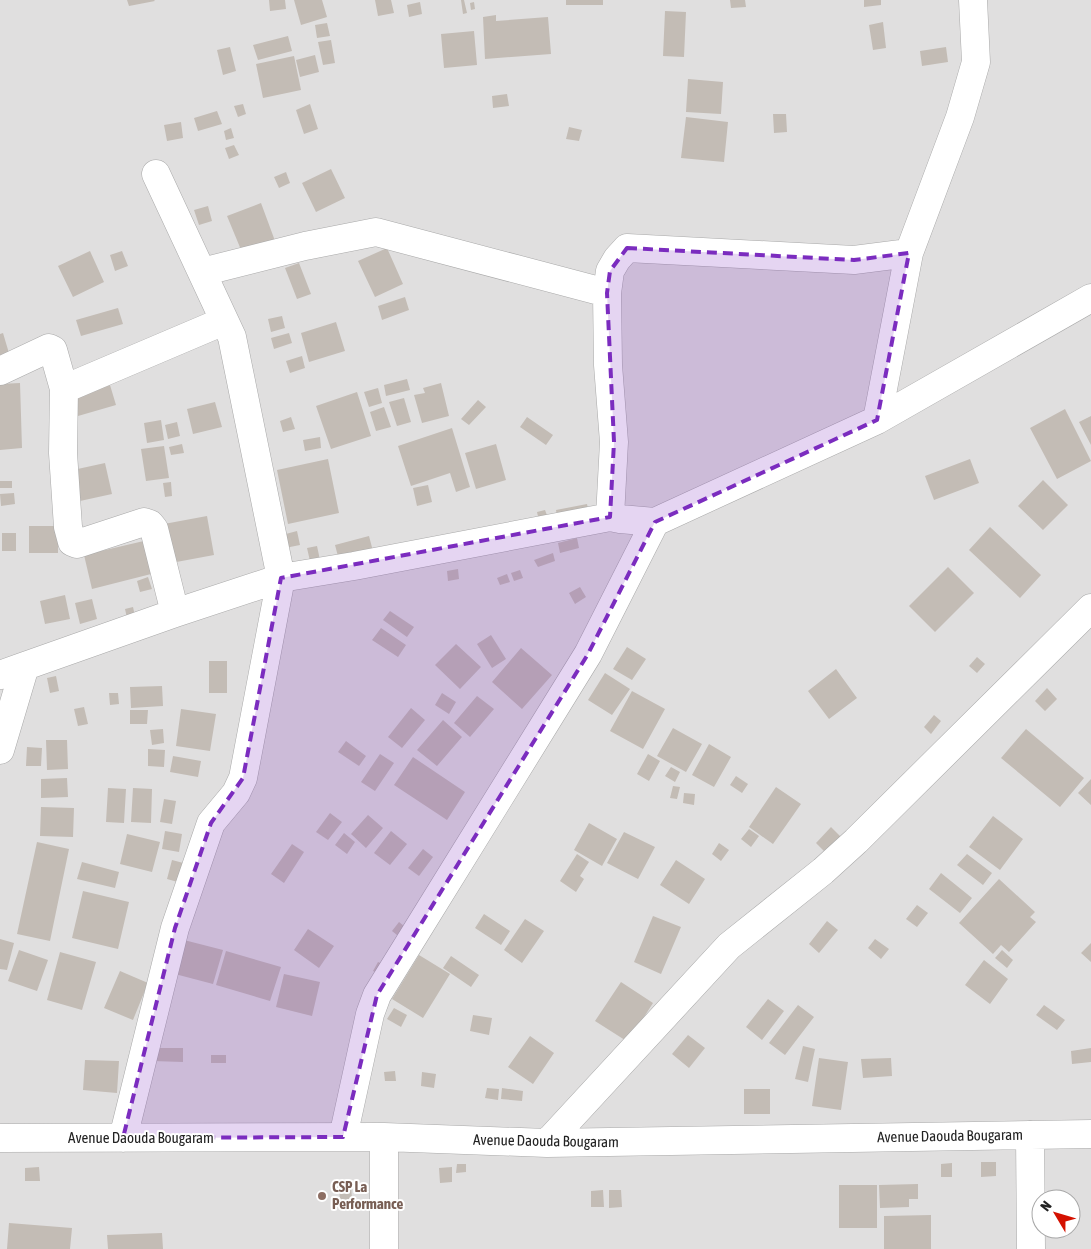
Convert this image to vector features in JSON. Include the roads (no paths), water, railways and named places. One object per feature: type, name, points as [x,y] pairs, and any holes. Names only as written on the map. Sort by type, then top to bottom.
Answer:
[{"type":"street","points":[[877,420],[909,253],[960,117],[976,62],[973,0]]},
{"type":"street","points":[[123,1138],[175,928],[211,823],[236,793],[244,778],[281,578],[232,337],[156,174]]},
{"type":"street","points":[[202,272],[305,246],[376,232],[607,293]]},
{"type":"street","points":[[610,516],[614,442],[608,365],[607,293],[610,271],[617,259],[627,248],[854,260],[909,253]]},
{"type":"street","points":[[0,750],[12,671],[175,613],[281,578],[354,566],[610,516],[620,519],[655,522],[877,420],[1091,298]]},
{"type":"street","points":[[64,389],[224,321]]},
{"type":"street","points":[[0,371],[16,365],[48,348],[53,350],[64,389],[63,453],[68,528],[72,542],[77,544],[144,522],[150,524],[154,530],[175,613]]},
{"type":"street","points":[[343,1137],[370,1014],[377,995],[588,654],[655,522]]},
{"type":"street","points":[[547,1143],[729,946],[856,841],[1091,608]]},
{"type":"street","name":"Avenue Daouda Bougaram","points":[[0,1138],[384,1137],[547,1143],[1091,1134]]},
{"type":"street","points":[[1030,1135],[1031,1249]]},
{"type":"street","points":[[384,1137],[384,1249]]},
{"type":"place","name":"CSP La Performance","points":[[322,1196]]}]
